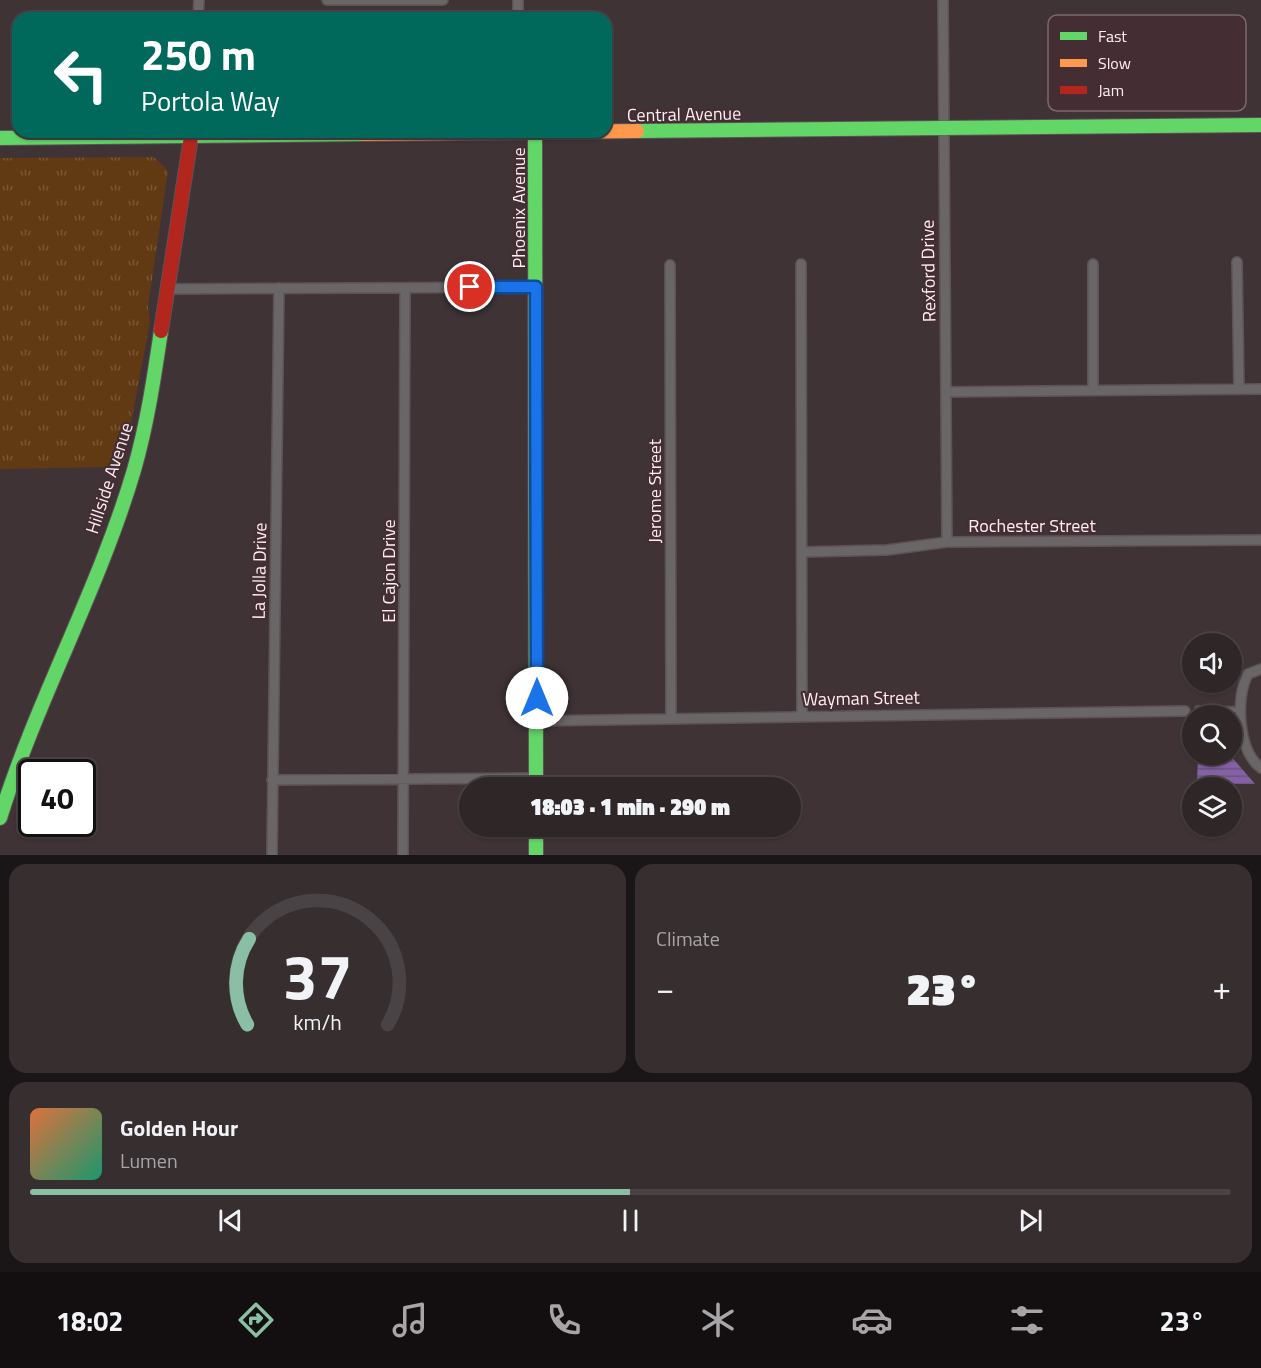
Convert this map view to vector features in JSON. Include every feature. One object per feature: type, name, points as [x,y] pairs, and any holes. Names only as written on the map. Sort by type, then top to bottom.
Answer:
[{"type":"street","points":[[327,0],[443,0]]},
{"type":"street","name":"Rexford Drive","points":[[943,0],[942,129],[947,542]]},
{"type":"street","name":"Central Avenue","points":[[612,132],[1261,125]]},
{"type":"street","name":"Hillside Avenue","points":[[0,818],[14,773],[83,606],[134,470],[149,407],[190,138]]},
{"type":"street","name":"Phoenix Avenue","points":[[535,138],[536,777]]},
{"type":"street","points":[[1237,262],[1239,388]]},
{"type":"street","points":[[801,264],[802,716]]},
{"type":"street","points":[[1093,264],[1093,392]]},
{"type":"street","name":"Jerome Street","points":[[670,265],[670,717]]},
{"type":"street","points":[[166,289],[536,287]]},
{"type":"street","name":"La Jolla Drive","points":[[272,855],[279,288]]},
{"type":"street","name":"El Cajon Drive","points":[[403,855],[405,288]]},
{"type":"street","points":[[946,392],[1093,392],[1261,388]]},
{"type":"street","name":"Rochester Street","points":[[803,552],[887,550],[947,542],[1261,540]]},
{"type":"street","points":[[1242,710],[1243,685],[1248,674],[1261,669]]},
{"type":"street","name":"Wayman Street","points":[[537,721],[670,717],[1182,711]]},
{"type":"street","points":[[1242,741],[1252,762],[1261,768]]},
{"type":"street","points":[[272,780],[459,781]]},
{"type":"street","points":[[536,837],[536,855]]},
{"type":"green space","points":[[154,157],[168,171],[148,307],[150,322],[124,460],[118,467],[0,469],[0,158]]},
{"type":"shaded area","points":[[1198,765],[1239,765],[1255,784],[1242,784],[1242,777],[1197,777]]},
{"type":"traffic: fast","points":[[637,131],[1261,125]]},
{"type":"traffic: fast","points":[[0,138],[12,138]]},
{"type":"traffic: fast","points":[[535,138],[536,777]]},
{"type":"traffic: fast","points":[[0,818],[32,730],[120,514],[143,436],[161,331]]},
{"type":"traffic: fast","points":[[536,837],[536,855]]},
{"type":"traffic: slow","points":[[612,131],[637,131]]},
{"type":"traffic: jam","points":[[161,331],[191,138]]},
{"type":"route","points":[[470,287],[536,287],[537,698]]}]
